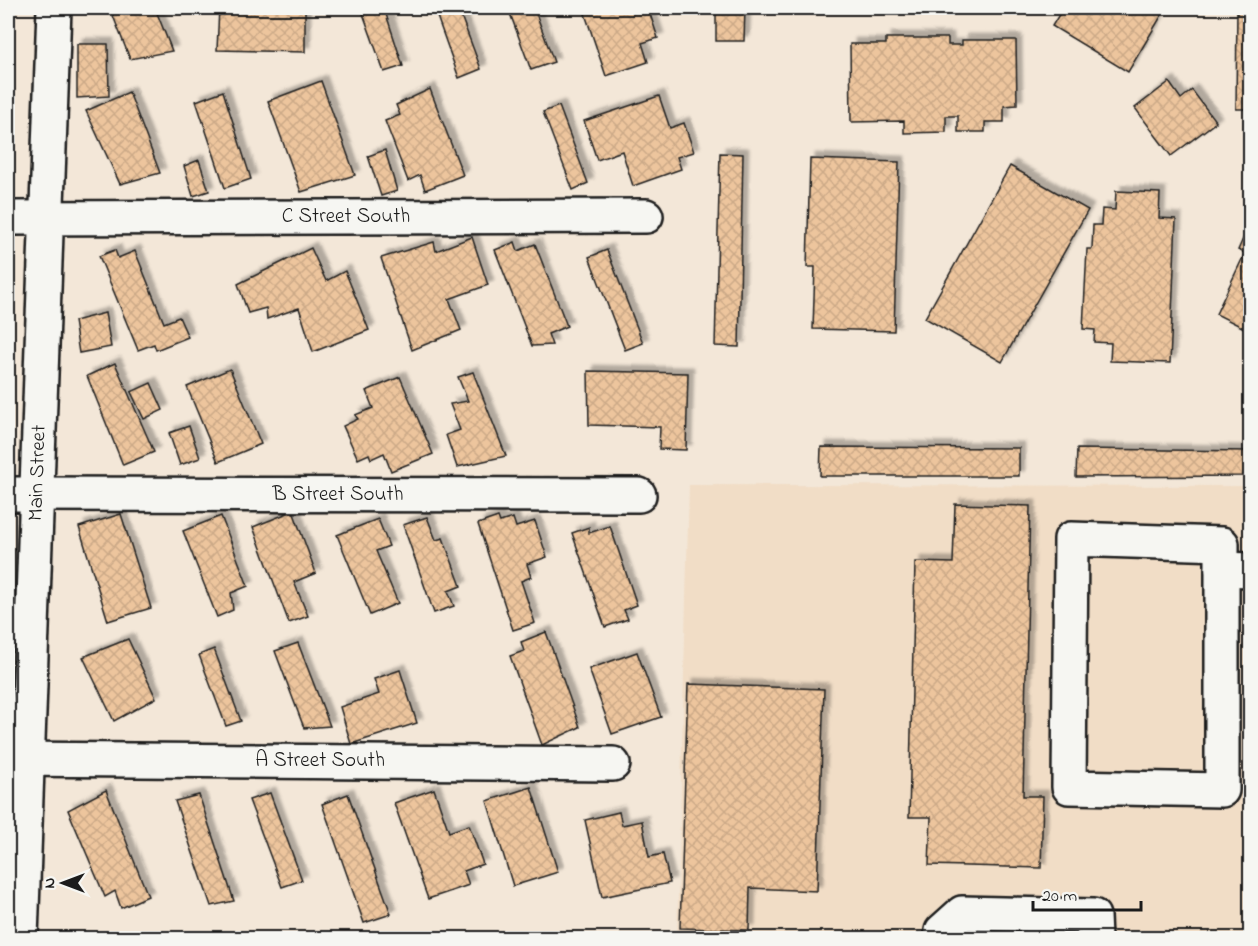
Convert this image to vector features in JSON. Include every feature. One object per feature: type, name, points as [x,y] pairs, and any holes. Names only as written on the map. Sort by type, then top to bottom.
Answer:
[{"type":"lane","name":"Main Street","points":[[21,939],[17,759],[22,495],[47,218],[54,8]]},
{"type":"lane","name":"C Street South","points":[[8,218],[646,216]]},
{"type":"lane","name":"B Street South","points":[[22,495],[639,495]]},
{"type":"lane","points":[[1071,539],[1222,544],[1236,569],[1222,790],[1069,787],[1071,539]]},
{"type":"lane","name":"A Street South","points":[[17,759],[613,764]]},
{"type":"lane","points":[[941,939],[942,932],[962,913],[1094,916],[1094,939]]},
{"type":"shaded area","points":[[689,485],[1250,486],[1250,935],[977,938],[677,937]]},
{"type":"building","points":[[110,8],[155,8],[172,51],[130,59]]},
{"type":"building","points":[[219,8],[305,8],[305,52],[217,50]]},
{"type":"building","points":[[361,8],[384,8],[403,66],[384,72]]},
{"type":"building","points":[[434,8],[458,8],[481,69],[459,78]]},
{"type":"building","points":[[508,8],[534,8],[554,62],[531,70]]},
{"type":"building","points":[[583,8],[648,8],[658,38],[642,43],[648,62],[606,76]]},
{"type":"building","points":[[716,8],[745,8],[744,41],[716,41]]},
{"type":"building","points":[[1063,8],[1166,8],[1128,72],[1052,26]]},
{"type":"building","points":[[1237,8],[1250,8],[1250,109],[1236,109]]},
{"type":"building","points":[[886,38],[948,38],[948,45],[962,45],[962,40],[1016,40],[1017,105],[1004,106],[1004,122],[985,122],[985,132],[958,132],[958,116],[946,116],[946,132],[904,133],[904,121],[851,122],[850,44],[886,44]]},
{"type":"building","points":[[77,44],[108,44],[109,96],[77,98]]},
{"type":"building","points":[[321,81],[355,175],[301,192],[268,101]]},
{"type":"building","points":[[1169,82],[1181,99],[1192,90],[1216,122],[1171,156],[1135,108]]},
{"type":"building","points":[[430,89],[463,175],[425,190],[420,175],[408,181],[385,121],[400,115],[396,105]]},
{"type":"building","points":[[223,91],[251,179],[225,188],[196,101]]},
{"type":"building","points":[[129,92],[160,173],[120,184],[86,111]]},
{"type":"building","points":[[659,96],[670,128],[684,123],[694,152],[677,157],[681,169],[633,186],[622,151],[597,160],[584,121]]},
{"type":"building","points":[[559,106],[588,183],[573,190],[543,112]]},
{"type":"building","points":[[385,150],[397,191],[381,196],[368,156]]},
{"type":"building","points":[[720,153],[743,154],[739,347],[715,346]]},
{"type":"building","points":[[810,159],[899,162],[894,331],[813,329],[815,267],[807,267]]},
{"type":"building","points":[[199,160],[209,191],[193,196],[184,166]]},
{"type":"building","points":[[1010,166],[1088,210],[1002,362],[925,318]]},
{"type":"building","points":[[1116,191],[1160,193],[1159,218],[1176,219],[1170,363],[1110,361],[1111,343],[1094,342],[1095,330],[1083,329],[1087,249],[1092,249],[1093,225],[1101,225],[1102,209],[1115,210]]},
{"type":"building","points":[[1250,223],[1250,331],[1216,314],[1245,253],[1238,250]]},
{"type":"building","points":[[472,237],[488,285],[449,299],[461,330],[412,350],[381,258],[434,242],[436,251]]},
{"type":"building","points":[[515,242],[518,251],[535,244],[567,326],[548,334],[552,345],[532,346],[495,250]]},
{"type":"building","points":[[311,248],[326,281],[345,271],[369,330],[313,352],[299,308],[267,319],[266,308],[248,313],[238,284]]},
{"type":"building","points":[[115,250],[118,258],[135,251],[164,323],[179,317],[188,337],[156,350],[154,344],[138,350],[99,256]]},
{"type":"building","points":[[607,250],[643,343],[625,350],[589,257]]},
{"type":"building","points":[[105,313],[111,347],[79,353],[74,321]]},
{"type":"building","points":[[115,363],[154,452],[123,465],[87,376]]},
{"type":"building","points":[[230,369],[261,444],[218,462],[187,387]]},
{"type":"building","points":[[588,371],[688,373],[686,450],[659,449],[660,427],[589,425]]},
{"type":"building","points":[[473,372],[506,456],[457,467],[446,435],[460,430],[450,404],[468,401],[458,377]]},
{"type":"building","points":[[400,377],[433,454],[391,471],[384,453],[371,459],[369,454],[358,459],[343,426],[358,419],[355,415],[373,408],[366,391]]},
{"type":"building","points":[[151,383],[163,410],[144,419],[131,392]]},
{"type":"building","points":[[189,426],[200,458],[180,465],[169,433]]},
{"type":"building","points":[[821,447],[1019,448],[1019,476],[820,476]]},
{"type":"building","points":[[1077,449],[1250,451],[1250,476],[1076,477]]},
{"type":"building","points":[[955,504],[1030,506],[1023,796],[1043,796],[1041,868],[929,865],[931,817],[909,817],[915,562],[953,563]]},
{"type":"building","points":[[293,511],[316,573],[294,582],[308,616],[289,623],[253,527]]},
{"type":"building","points":[[121,514],[151,608],[108,621],[79,527]]},
{"type":"building","points":[[221,516],[248,586],[231,593],[233,610],[217,617],[183,531]]},
{"type":"building","points":[[427,517],[436,540],[443,538],[461,586],[448,591],[454,606],[434,613],[403,525]]},
{"type":"building","points":[[498,517],[500,522],[513,518],[516,527],[535,521],[547,557],[527,564],[531,577],[521,581],[535,623],[513,630],[478,524]]},
{"type":"building","points":[[378,519],[389,546],[376,551],[398,603],[370,615],[337,535]]},
{"type":"building","points":[[610,526],[637,605],[624,610],[628,619],[605,627],[572,533],[589,527],[589,533]]},
{"type":"building","points":[[546,632],[580,727],[542,745],[510,656],[524,651],[521,642]]},
{"type":"building","points":[[128,639],[156,698],[114,721],[83,657]]},
{"type":"building","points":[[298,643],[330,726],[304,728],[275,651]]},
{"type":"building","points":[[214,649],[241,721],[226,726],[199,655]]},
{"type":"building","points":[[637,652],[661,717],[612,734],[589,669]]},
{"type":"building","points":[[400,670],[417,723],[351,744],[340,707],[379,694],[374,679]]},
{"type":"building","points":[[688,684],[824,689],[817,891],[750,888],[749,930],[680,928]]},
{"type":"building","points":[[531,787],[558,872],[513,886],[487,801]]},
{"type":"building","points":[[434,789],[449,832],[469,825],[483,864],[464,871],[469,885],[428,899],[394,803]]},
{"type":"building","points":[[106,790],[148,896],[121,908],[115,891],[105,897],[68,810]]},
{"type":"building","points":[[270,793],[302,880],[282,887],[249,800]]},
{"type":"building","points":[[348,794],[391,914],[364,923],[322,804]]},
{"type":"building","points":[[199,795],[234,901],[211,906],[175,801]]},
{"type":"building","points":[[619,812],[622,825],[642,821],[649,857],[663,854],[670,883],[602,897],[585,820]]}]
